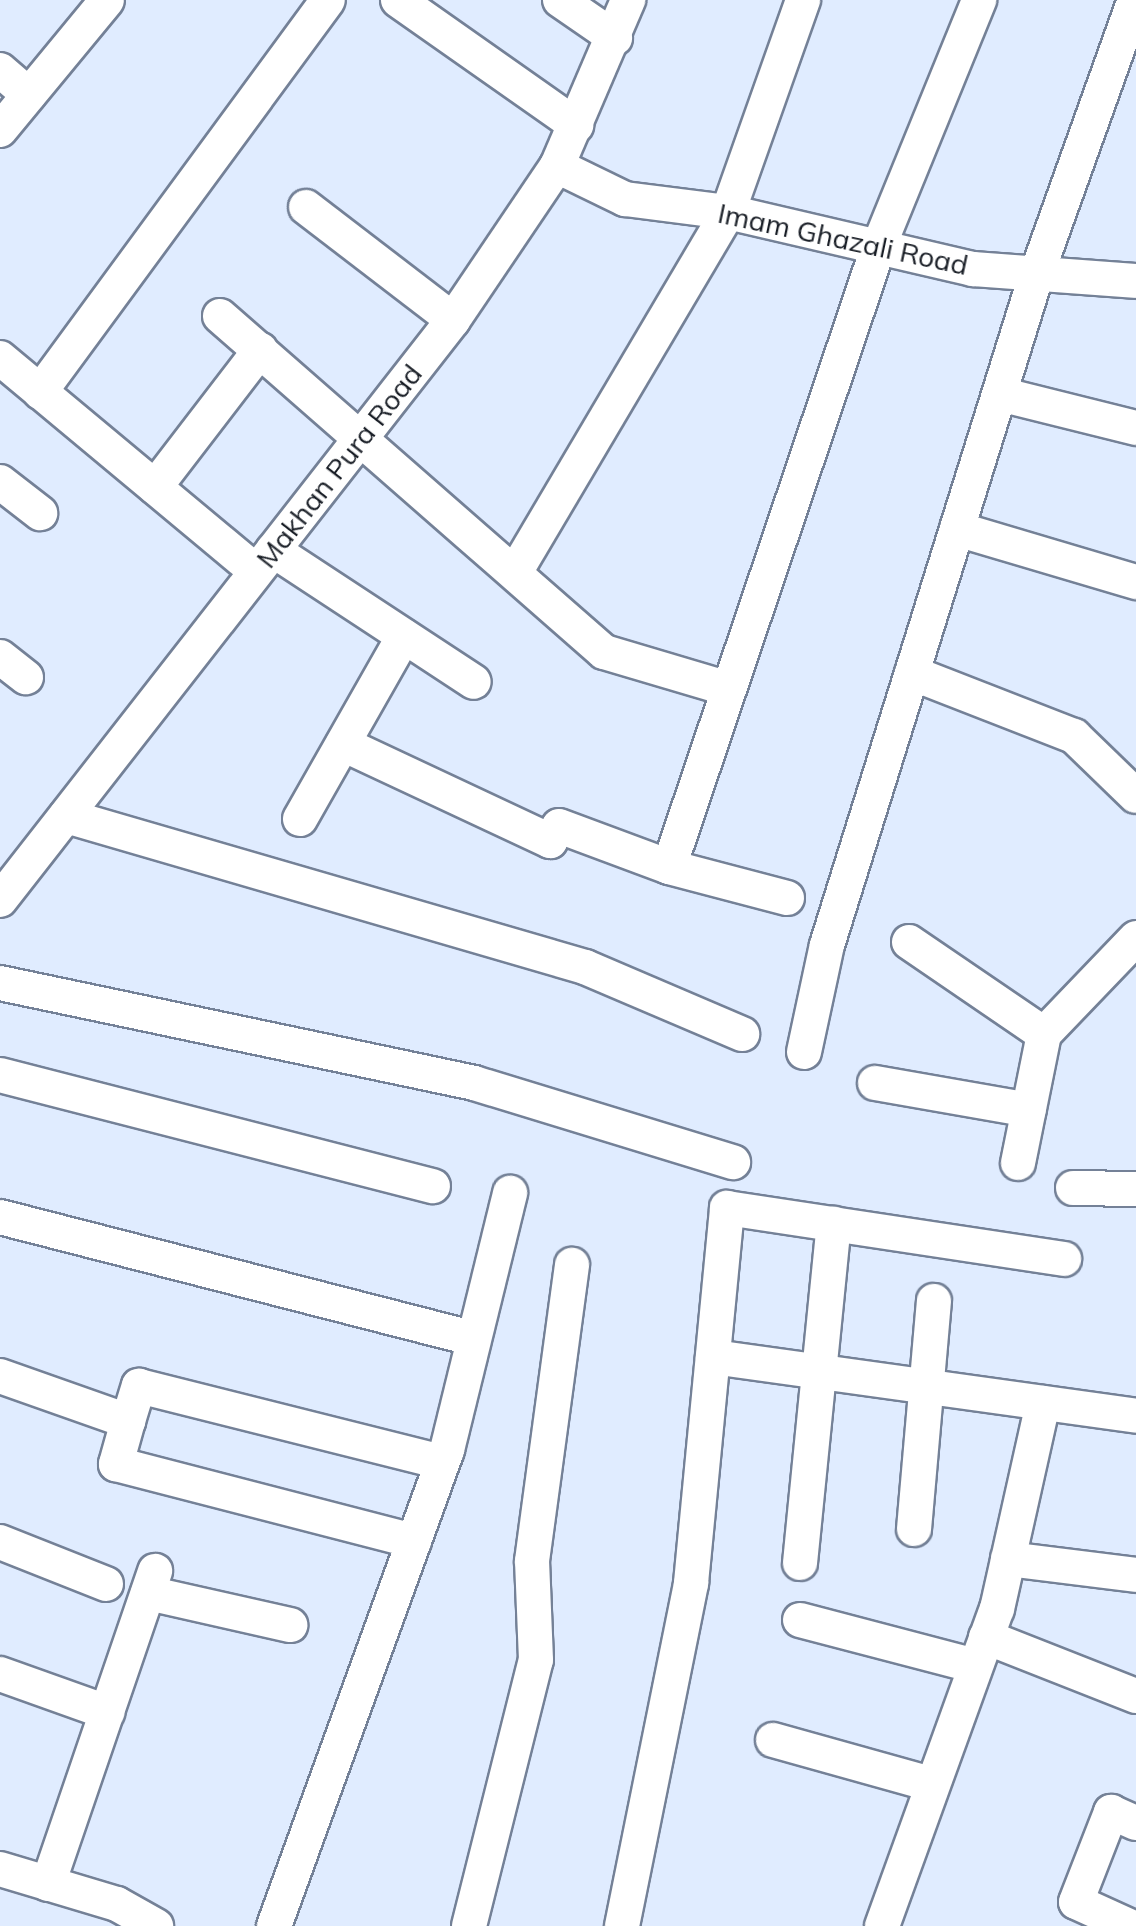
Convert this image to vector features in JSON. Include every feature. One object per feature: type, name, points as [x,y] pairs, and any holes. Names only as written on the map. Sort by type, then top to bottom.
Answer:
[{"type":"street","points":[[0,130],[107,0]]},
{"type":"street","points":[[40,392],[328,0]]},
{"type":"street","points":[[398,0],[576,125]]},
{"type":"street","points":[[560,0],[615,38]]},
{"type":"street","name":"Makhan Pura Road","points":[[0,900],[453,320],[557,166],[615,38],[628,0]]},
{"type":"street","points":[[517,569],[728,212],[803,0]]},
{"type":"street","points":[[669,867],[878,248],[979,0]]},
{"type":"street","points":[[804,1052],[827,945],[1036,276],[1135,0]]},
{"type":"street","points":[[0,70],[29,95]]},
{"type":"street","name":"Imam Ghazali Road","points":[[557,166],[625,199],[728,212],[878,248],[1036,276],[1136,281]]},
{"type":"street","points":[[306,207],[453,320]]},
{"type":"street","points":[[220,316],[517,569],[604,652],[729,689]]},
{"type":"street","points":[[155,487],[260,350]]},
{"type":"street","points":[[0,358],[155,487],[265,560],[404,636],[474,682]]},
{"type":"street","points":[[1000,394],[1136,428]]},
{"type":"street","points":[[0,482],[40,513]]},
{"type":"street","points":[[957,529],[1136,582]]},
{"type":"street","points":[[300,819],[404,636]]},
{"type":"street","points":[[912,673],[1074,736],[1136,796]]},
{"type":"street","points":[[343,744],[550,841],[559,826],[669,867],[787,898]]},
{"type":"street","points":[[66,816],[585,967],[742,1034]]},
{"type":"street","points":[[1018,1163],[1044,1034],[1136,938]]},
{"type":"street","points":[[909,942],[1044,1034]]},
{"type":"street","points":[[0,983],[474,1083],[733,1162]]},
{"type":"street","points":[[0,1075],[433,1186]]},
{"type":"street","points":[[875,1083],[1029,1110]]},
{"type":"street","points":[[1073,1188],[1136,1189]]},
{"type":"street","points":[[274,1926],[442,1462],[510,1193]]},
{"type":"street","points":[[622,1926],[691,1583],[727,1208],[1064,1259]]},
{"type":"street","points":[[0,1217],[474,1339]]},
{"type":"street","points":[[800,1563],[834,1224]]},
{"type":"street","points":[[469,1926],[536,1660],[532,1561],[572,1265]]},
{"type":"street","points":[[914,1529],[934,1301]]},
{"type":"street","points":[[713,1357],[1136,1416]]},
{"type":"street","points":[[0,1376],[128,1421]]},
{"type":"street","points":[[414,1541],[116,1464],[139,1386],[442,1462]]},
{"type":"street","points":[[882,1926],[981,1652],[1008,1559],[1043,1403]]},
{"type":"street","points":[[0,1542],[106,1584]]},
{"type":"street","points":[[1008,1559],[1136,1575]]},
{"type":"street","points":[[48,1884],[151,1582],[290,1625]]},
{"type":"street","points":[[800,1620],[981,1652],[1136,1696]]},
{"type":"street","points":[[0,1674],[107,1712]]},
{"type":"street","points":[[773,1740],[931,1784]]},
{"type":"street","points":[[1129,1926],[1076,1902],[1111,1812],[1136,1823]]},
{"type":"street","points":[[0,1869],[117,1904],[156,1926]]}]
